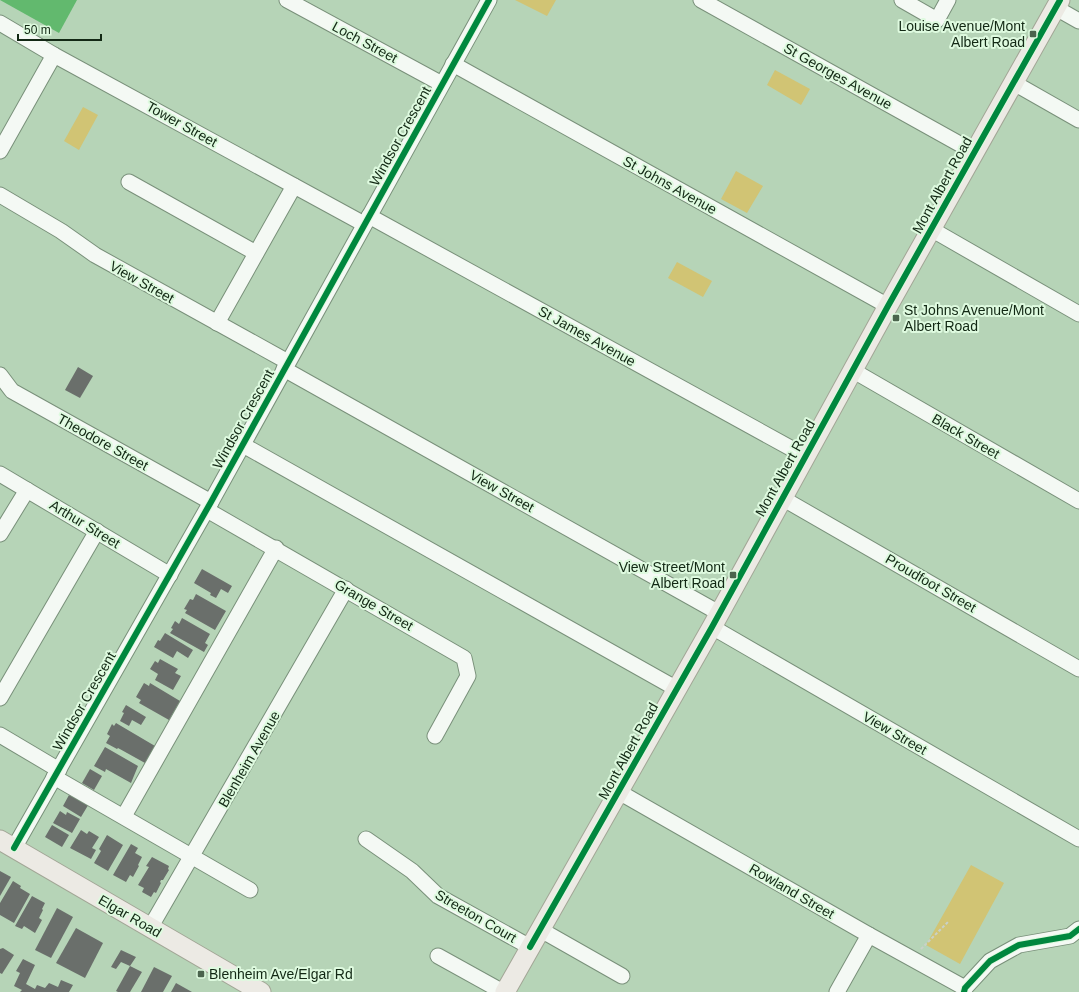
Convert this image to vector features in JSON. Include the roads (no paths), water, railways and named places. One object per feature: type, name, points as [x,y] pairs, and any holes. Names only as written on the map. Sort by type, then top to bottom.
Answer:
[{"type":"main road","name":"Mont Albert Road","points":[[504,992],[541,930],[677,689],[852,370],[1058,4]]},
{"type":"main road","name":"Elgar Road","points":[[7,844],[150,928],[248,989]]},
{"type":"street","name":"Loch Street","points":[[287,0],[442,84]]},
{"type":"street","name":"Windsor Crescent","points":[[7,844],[57,773],[209,506],[489,0]]},
{"type":"street","points":[[902,0],[937,20],[948,0]]},
{"type":"street","name":"St Georges Avenue","points":[[704,1],[974,152]]},
{"type":"street","points":[[1058,4],[1079,20]]},
{"type":"street","name":"Tower Street","points":[[0,23],[54,55],[294,186],[367,220]]},
{"type":"street","points":[[0,151],[54,55]]},
{"type":"street","name":"St Johns Avenue","points":[[453,64],[888,306]]},
{"type":"street","points":[[1014,83],[1079,120]]},
{"type":"street","points":[[129,182],[256,253]]},
{"type":"street","points":[[217,323],[294,186]]},
{"type":"street","name":"View Street","points":[[0,195],[61,231],[95,255],[217,323],[1079,839]]},
{"type":"street","name":"St James Avenue","points":[[367,220],[805,456]]},
{"type":"street","points":[[931,229],[1079,314]]},
{"type":"street","name":"Black Street","points":[[852,370],[1079,501]]},
{"type":"street","name":"Theodore Street","points":[[0,375],[12,391],[209,506]]},
{"type":"street","points":[[243,445],[677,689]]},
{"type":"street","name":"Arthur Street","points":[[0,474],[170,575]]},
{"type":"street","points":[[0,534],[26,490]]},
{"type":"street","name":"Proudfoot Street","points":[[782,498],[1079,669]]},
{"type":"street","name":"Grange Street","points":[[209,506],[276,548],[464,658],[468,676],[435,736]]},
{"type":"street","points":[[0,698],[97,531]]},
{"type":"street","points":[[124,816],[276,548]]},
{"type":"street","name":"Blenheim Avenue","points":[[150,928],[346,589]]},
{"type":"street","points":[[0,734],[124,816],[250,890]]},
{"type":"street","name":"Rowland Street","points":[[619,792],[964,990]]},
{"type":"street","name":"Streeton Court","points":[[366,839],[412,871],[438,896],[530,947]]},
{"type":"street","points":[[964,990],[990,961],[1019,946],[1070,936],[1079,929]]},
{"type":"street","points":[[541,930],[622,976]]},
{"type":"street","points":[[837,992],[869,935]]},
{"type":"street","points":[[438,956],[504,992]]},
{"type":"place","name":"Louise Avenue/Mont Albert Road","points":[[1033,34]]},
{"type":"place","name":"St Johns Avenue/Mont Albert Road","points":[[896,318]]},
{"type":"place","name":"View Street/Mont Albert Road","points":[[733,575]]},
{"type":"place","name":"Blenheim Ave/Elgar Rd","points":[[201,974]]}]
